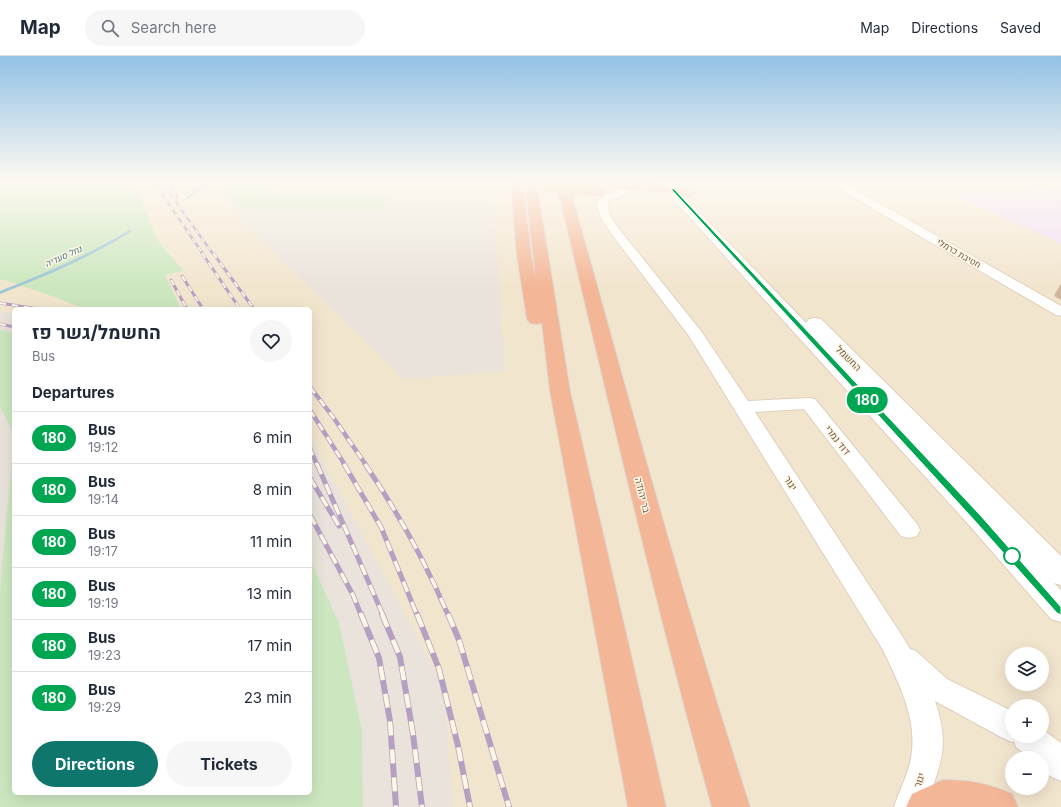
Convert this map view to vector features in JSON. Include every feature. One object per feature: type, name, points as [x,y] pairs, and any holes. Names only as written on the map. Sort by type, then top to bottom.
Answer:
[{"type":"highway","points":[[521,216],[524,255],[539,337],[560,391]]},
{"type":"highway","points":[[535,216],[560,391],[648,807]]},
{"type":"highway","name":"בר יהודה","points":[[572,216],[665,578],[697,695],[731,807]]},
{"type":"highway","points":[[925,807],[943,799],[968,799],[999,807]]},
{"type":"street","name":"יגור","points":[[605,216],[614,230],[696,334],[892,642],[915,690],[925,716],[929,738],[927,758],[910,807]]},
{"type":"street","name":"החשמל","points":[[701,216],[1061,610]]},
{"type":"street","name":"החשמל","points":[[703,216],[1061,574]]},
{"type":"street","name":"חטיבת כרמלי","points":[[894,216],[1061,312]]},
{"type":"street","name":"דוד נמרי","points":[[742,407],[809,403],[909,530]]},
{"type":"street","points":[[892,642],[912,667],[937,688],[1005,723]]},
{"type":"street","points":[[1036,743],[1053,756],[1061,765]]},
{"type":"shaded area","points":[[0,216],[1061,216],[1061,807],[0,807]]},
{"type":"shaded area","points":[[239,216],[494,216],[505,371],[404,379],[247,226]]},
{"type":"shaded area","points":[[1000,216],[1061,216],[1061,243]]},
{"type":"shaded area","points":[[0,313],[12,313],[12,795],[312,795],[312,440],[444,688],[453,807],[0,807]]},
{"type":"green space","points":[[0,216],[147,216],[160,244],[184,271],[165,275],[180,307],[80,307],[5,280],[0,280]]},
{"type":"green space","points":[[0,330],[12,333],[12,431],[0,406]]},
{"type":"green space","points":[[12,460],[12,795],[312,795],[312,563],[339,623],[362,730],[363,807],[0,807],[0,589]]},
{"type":"waterway","name":"נחל סעדיה","points":[[0,293],[83,257],[130,231]]},
{"type":"railway","points":[[177,216],[203,254]]},
{"type":"railway","points":[[186,216],[213,254]]},
{"type":"railway","points":[[202,253],[239,307]]},
{"type":"railway","points":[[213,253],[253,307]]},
{"type":"railway","points":[[182,276],[202,307]]},
{"type":"railway","points":[[171,280],[186,307]]},
{"type":"railway","points":[[0,303],[25,307]]},
{"type":"railway","points":[[0,324],[12,327]]},
{"type":"railway","points":[[312,390],[366,465]]},
{"type":"railway","points":[[312,413],[345,465]]},
{"type":"railway","points":[[312,453],[317,465]]},
{"type":"railway","points":[[317,464],[383,615]]},
{"type":"railway","points":[[344,464],[381,527],[417,615]]},
{"type":"railway","points":[[365,464],[410,538],[448,615]]},
{"type":"railway","points":[[312,481],[339,526]]},
{"type":"railway","points":[[312,519],[353,595],[361,615]]},
{"type":"railway","points":[[361,614],[379,658],[390,721],[396,807]]},
{"type":"railway","points":[[382,614],[400,657],[413,734],[422,807]]},
{"type":"railway","points":[[417,614],[439,669],[458,746],[470,807]]},
{"type":"railway","points":[[448,614],[459,640],[509,807]]},
{"type":"bus line","name":"180","points":[[696,216],[978,518],[1061,610]]}]
